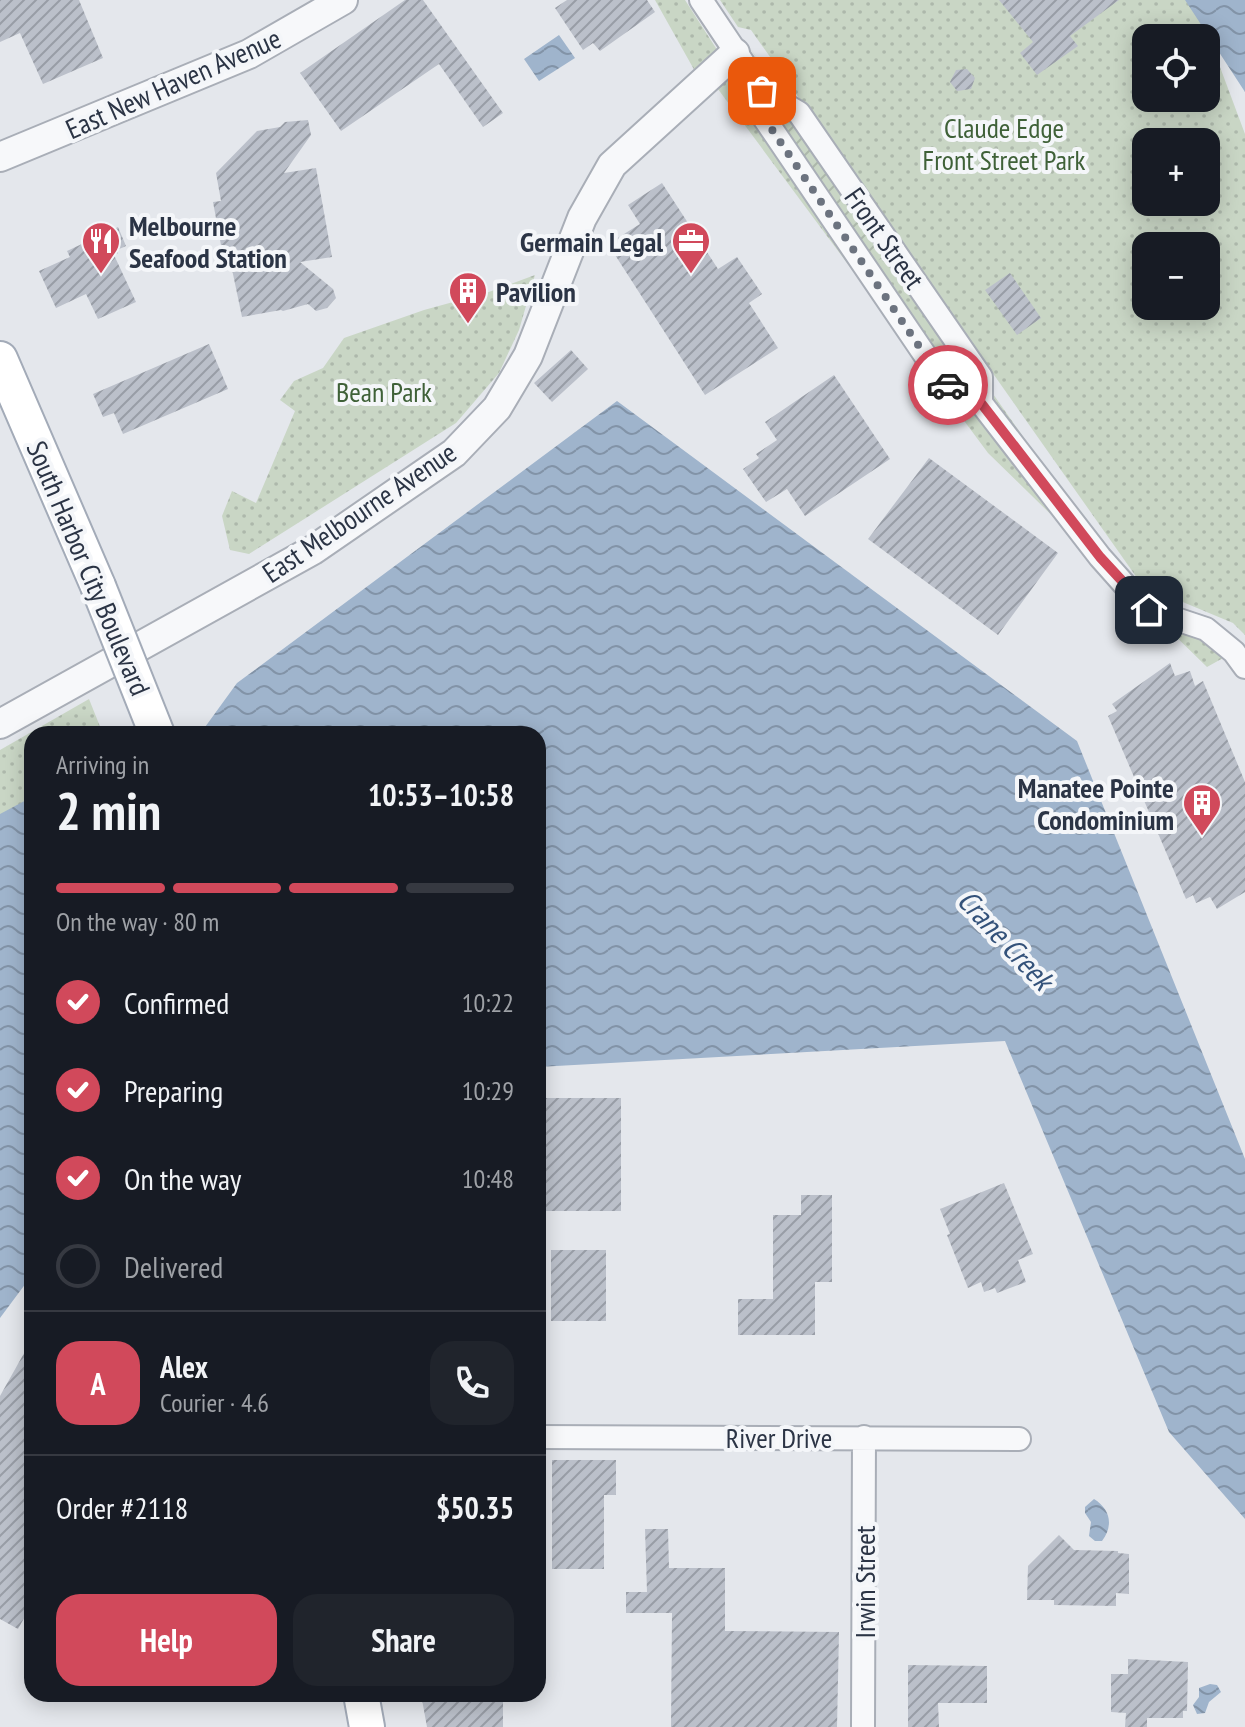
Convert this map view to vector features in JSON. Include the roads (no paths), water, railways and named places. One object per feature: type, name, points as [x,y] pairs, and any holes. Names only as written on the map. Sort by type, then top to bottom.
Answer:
[{"type":"main road","name":"South Harbor City Boulevard","points":[[0,359],[98,586],[154,726]]},
{"type":"main road","points":[[362,1702],[367,1727]]},
{"type":"street","name":"East New Haven Avenue","points":[[0,157],[249,54],[343,0]]},
{"type":"street","name":"Front Street","points":[[701,0],[762,91],[799,113],[981,377],[981,403]]},
{"type":"street","name":"East Melbourne Avenue","points":[[0,724],[313,550],[454,453],[497,408],[528,356],[582,218],[612,165],[735,53]]},
{"type":"street","name":"Front Street","points":[[762,91],[760,112],[944,383],[981,403],[1100,557],[1140,602],[1149,610],[1206,629],[1234,652],[1245,667]]},
{"type":"street","name":"River Drive","points":[[546,1437],[1019,1439]]},
{"type":"street","name":"Irwin Street","points":[[863,1727],[864,1437]]},
{"type":"water","points":[[1185,0],[1245,0],[1245,92],[1220,54],[1220,24],[1201,24]]},
{"type":"water","points":[[559,35],[575,58],[539,81],[524,59]]},
{"type":"water","name":"Crane Creek","points":[[617,401],[1077,741],[1245,1159],[1245,1519],[1169,1432],[1005,1041],[546,1067],[546,726],[206,726],[237,683]]},
{"type":"water","points":[[24,801],[24,1286],[0,1318],[0,814]]},
{"type":"water","points":[[1094,1499],[1107,1512],[1108,1529],[1102,1541],[1095,1541],[1089,1536],[1091,1522],[1085,1507]]},
{"type":"water","points":[[1217,1685],[1221,1692],[1209,1702],[1205,1713],[1197,1714],[1193,1705],[1199,1697],[1199,1688]]},
{"type":"place","name":"Melbourne Seafood Station","points":[[101,275]]},
{"type":"place","name":"Germain Legal","points":[[691,275]]},
{"type":"place","name":"Pavilion","points":[[468,325]]},
{"type":"place","name":"Manatee Pointe Condominium","points":[[1202,837]]},
{"type":"park label","name":"Claude Edge Front Street Park","points":[[1004,143]]},
{"type":"park label","name":"Bean Park","points":[[384,391]]}]
